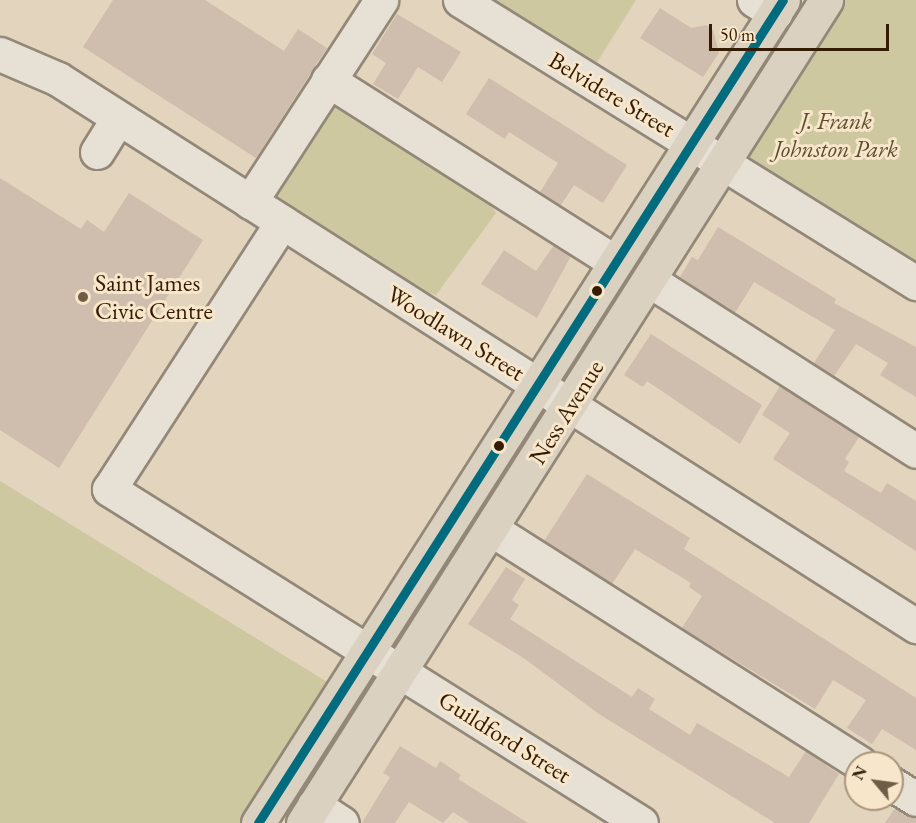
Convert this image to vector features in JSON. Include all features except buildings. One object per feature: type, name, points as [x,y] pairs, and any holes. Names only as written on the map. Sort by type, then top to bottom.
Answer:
[{"type":"main road","name":"Ness Avenue","points":[[309,814],[826,0]]},
{"type":"main road","name":"Ness Avenue","points":[[258,823],[692,142],[770,4]]},
{"type":"street","points":[[250,202],[381,0]]},
{"type":"street","name":"Belvidere Street","points":[[460,0],[692,142],[916,284]]},
{"type":"street","name":"Woodlawn Street","points":[[0,54],[58,78],[916,626]]},
{"type":"street","points":[[328,80],[615,262]]},
{"type":"street","points":[[97,152],[118,118]]},
{"type":"street","name":"Guildford Street","points":[[282,222],[110,489],[641,823]]},
{"type":"street","points":[[650,280],[916,451]]},
{"type":"street","points":[[491,529],[844,753]]},
{"type":"street","points":[[309,814],[342,823]]},
{"type":"green space","points":[[460,0],[636,0],[586,80]]},
{"type":"green space","name":"J. Frank Johnston Park","points":[[826,0],[916,0],[916,283],[724,162]]},
{"type":"green space","points":[[329,99],[482,192],[496,213],[436,295],[401,285],[282,207],[272,187]]},
{"type":"green space","points":[[0,481],[342,691],[258,823],[0,823]]},
{"type":"transit line","points":[[258,823],[783,0]]},
{"type":"place","name":"Saint James Civic Centre","points":[[83,297]]}]
